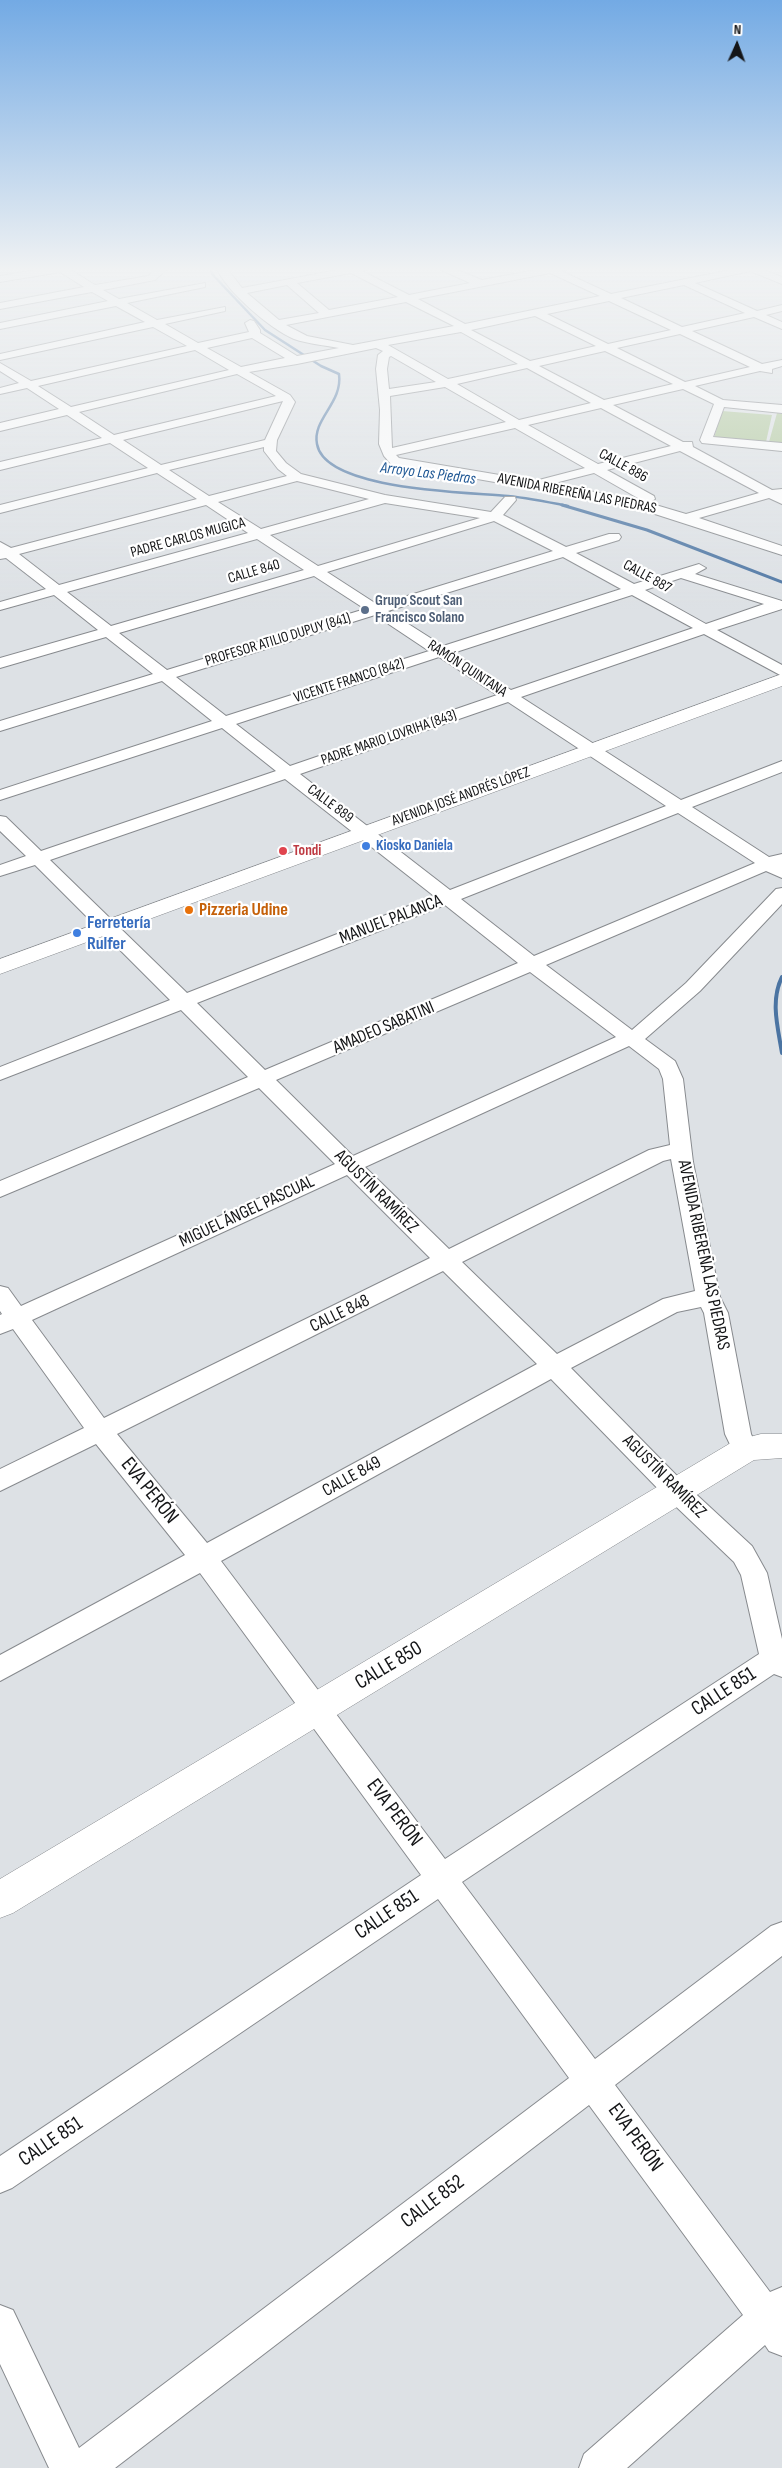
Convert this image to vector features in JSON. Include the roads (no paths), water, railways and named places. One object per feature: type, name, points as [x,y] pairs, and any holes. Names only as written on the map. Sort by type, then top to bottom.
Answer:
[{"type":"main road","name":"AVENIDA JOSÉ ANDRÉS LÓPEZ","points":[[0,967],[782,680]]},
{"type":"main road","name":"CALLE 850","points":[[0,1900],[745,1450],[761,1446],[782,1446]]},
{"type":"street","name":"RAMÓN QUINTANA","points":[[26,382],[509,696],[777,865]]},
{"type":"street","points":[[0,391],[37,382]]},
{"type":"street","points":[[0,427],[190,382]]},
{"type":"street","points":[[259,382],[286,397],[289,402],[270,443],[270,451],[272,456],[297,477],[385,499],[494,516]]},
{"type":"street","points":[[383,382],[386,409],[383,430],[388,453],[701,382]]},
{"type":"street","points":[[383,393],[398,392],[445,382]]},
{"type":"street","name":"CALLE 886","points":[[446,382],[657,503],[668,512]]},
{"type":"street","points":[[561,382],[680,447],[778,495]]},
{"type":"street","points":[[677,382],[720,403],[782,409]]},
{"type":"street","points":[[0,466],[286,397]]},
{"type":"street","points":[[706,440],[720,403]]},
{"type":"street","points":[[537,484],[706,440],[782,447]]},
{"type":"street","points":[[0,510],[258,444],[270,443]]},
{"type":"street","name":"AVENIDA RIBEREÑA LAS PIEDRAS","points":[[388,453],[392,459],[408,464],[537,484],[628,502],[668,512],[782,551]]},
{"type":"street","points":[[3,551],[208,501],[297,477]]},
{"type":"street","points":[[685,518],[778,495]]},
{"type":"street","name":"PADRE CARLOS MUGICA","points":[[0,606],[385,499]]},
{"type":"street","name":"CALLE 840","points":[[0,663],[482,522],[494,516],[510,500]]},
{"type":"street","name":"CALLE 887","points":[[494,516],[506,520],[636,589],[782,671]]},
{"type":"street","name":"PROFESOR ATILIO DUPUY (841)","points":[[0,726],[614,536]]},
{"type":"street","name":"CALLE 889","points":[[3,551],[110,631],[289,773],[367,832],[533,965],[662,1061]]},
{"type":"street","name":"VICENTE FRANCO (842)","points":[[0,795],[698,568]]},
{"type":"street","points":[[681,574],[780,605]]},
{"type":"street","name":"PADRE MARIO LOVRIHA (843)","points":[[0,871],[780,605]]},
{"type":"street","name":"MANUEL PALANCA","points":[[0,1074],[782,766]]},
{"type":"street","name":"AGUSTÍN RAMÍREZ","points":[[0,821],[446,1262],[554,1366],[750,1564],[770,1648],[779,1662]]},
{"type":"street","name":"AMADEO SABATINI","points":[[0,1190],[533,965],[777,865]]},
{"type":"street","points":[[630,1038],[646,1030],[693,986],[782,893]]},
{"type":"street","name":"MIGUEL ÁNGEL PASCUAL","points":[[9,1321],[630,1038]]},
{"type":"street","name":"AVENIDA RIBEREÑA LAS PIEDRAS","points":[[662,1061],[668,1066],[674,1079],[681,1150],[708,1297],[716,1313],[738,1434],[745,1450]]},
{"type":"street","name":"CALLE 848","points":[[0,1481],[663,1153],[681,1150]]},
{"type":"street","name":"EVA PERÓN","points":[[0,1294],[9,1321],[204,1558],[593,2080],[777,2320]]},
{"type":"street","name":"CALLE 849","points":[[0,1669],[554,1366],[671,1305],[708,1297]]},
{"type":"street","name":"CALLE 851","points":[[0,2176],[442,1878],[779,1662]]},
{"type":"street","name":"CALLE 852","points":[[84,2468],[782,1937]]},
{"type":"street","points":[[598,2468],[777,2320]]},
{"type":"street","points":[[0,2323],[69,2468]]},
{"type":"waterway","name":"Arroyo Las Piedras","points":[[339,382],[337,394],[319,427],[317,444],[326,460],[345,471],[371,480],[401,486],[515,497],[568,506]]},
{"type":"waterway","name":"Arroyo Las Piedras","points":[[562,505],[647,530],[782,582]]},
{"type":"waterway","name":"Arroyo Las Piedras","points":[[782,977],[776,995],[777,1024],[782,1053]]},
{"type":"place","name":"Grupo Scout San Francisco Solano","points":[[365,610]]},
{"type":"place","name":"Kiosko Daniela","points":[[366,846]]},
{"type":"place","name":"Tondi","points":[[283,851]]},
{"type":"place","name":"Pizzeria Udine","points":[[189,910]]},
{"type":"place","name":"Ferretería Rulfer","points":[[77,933]]}]
